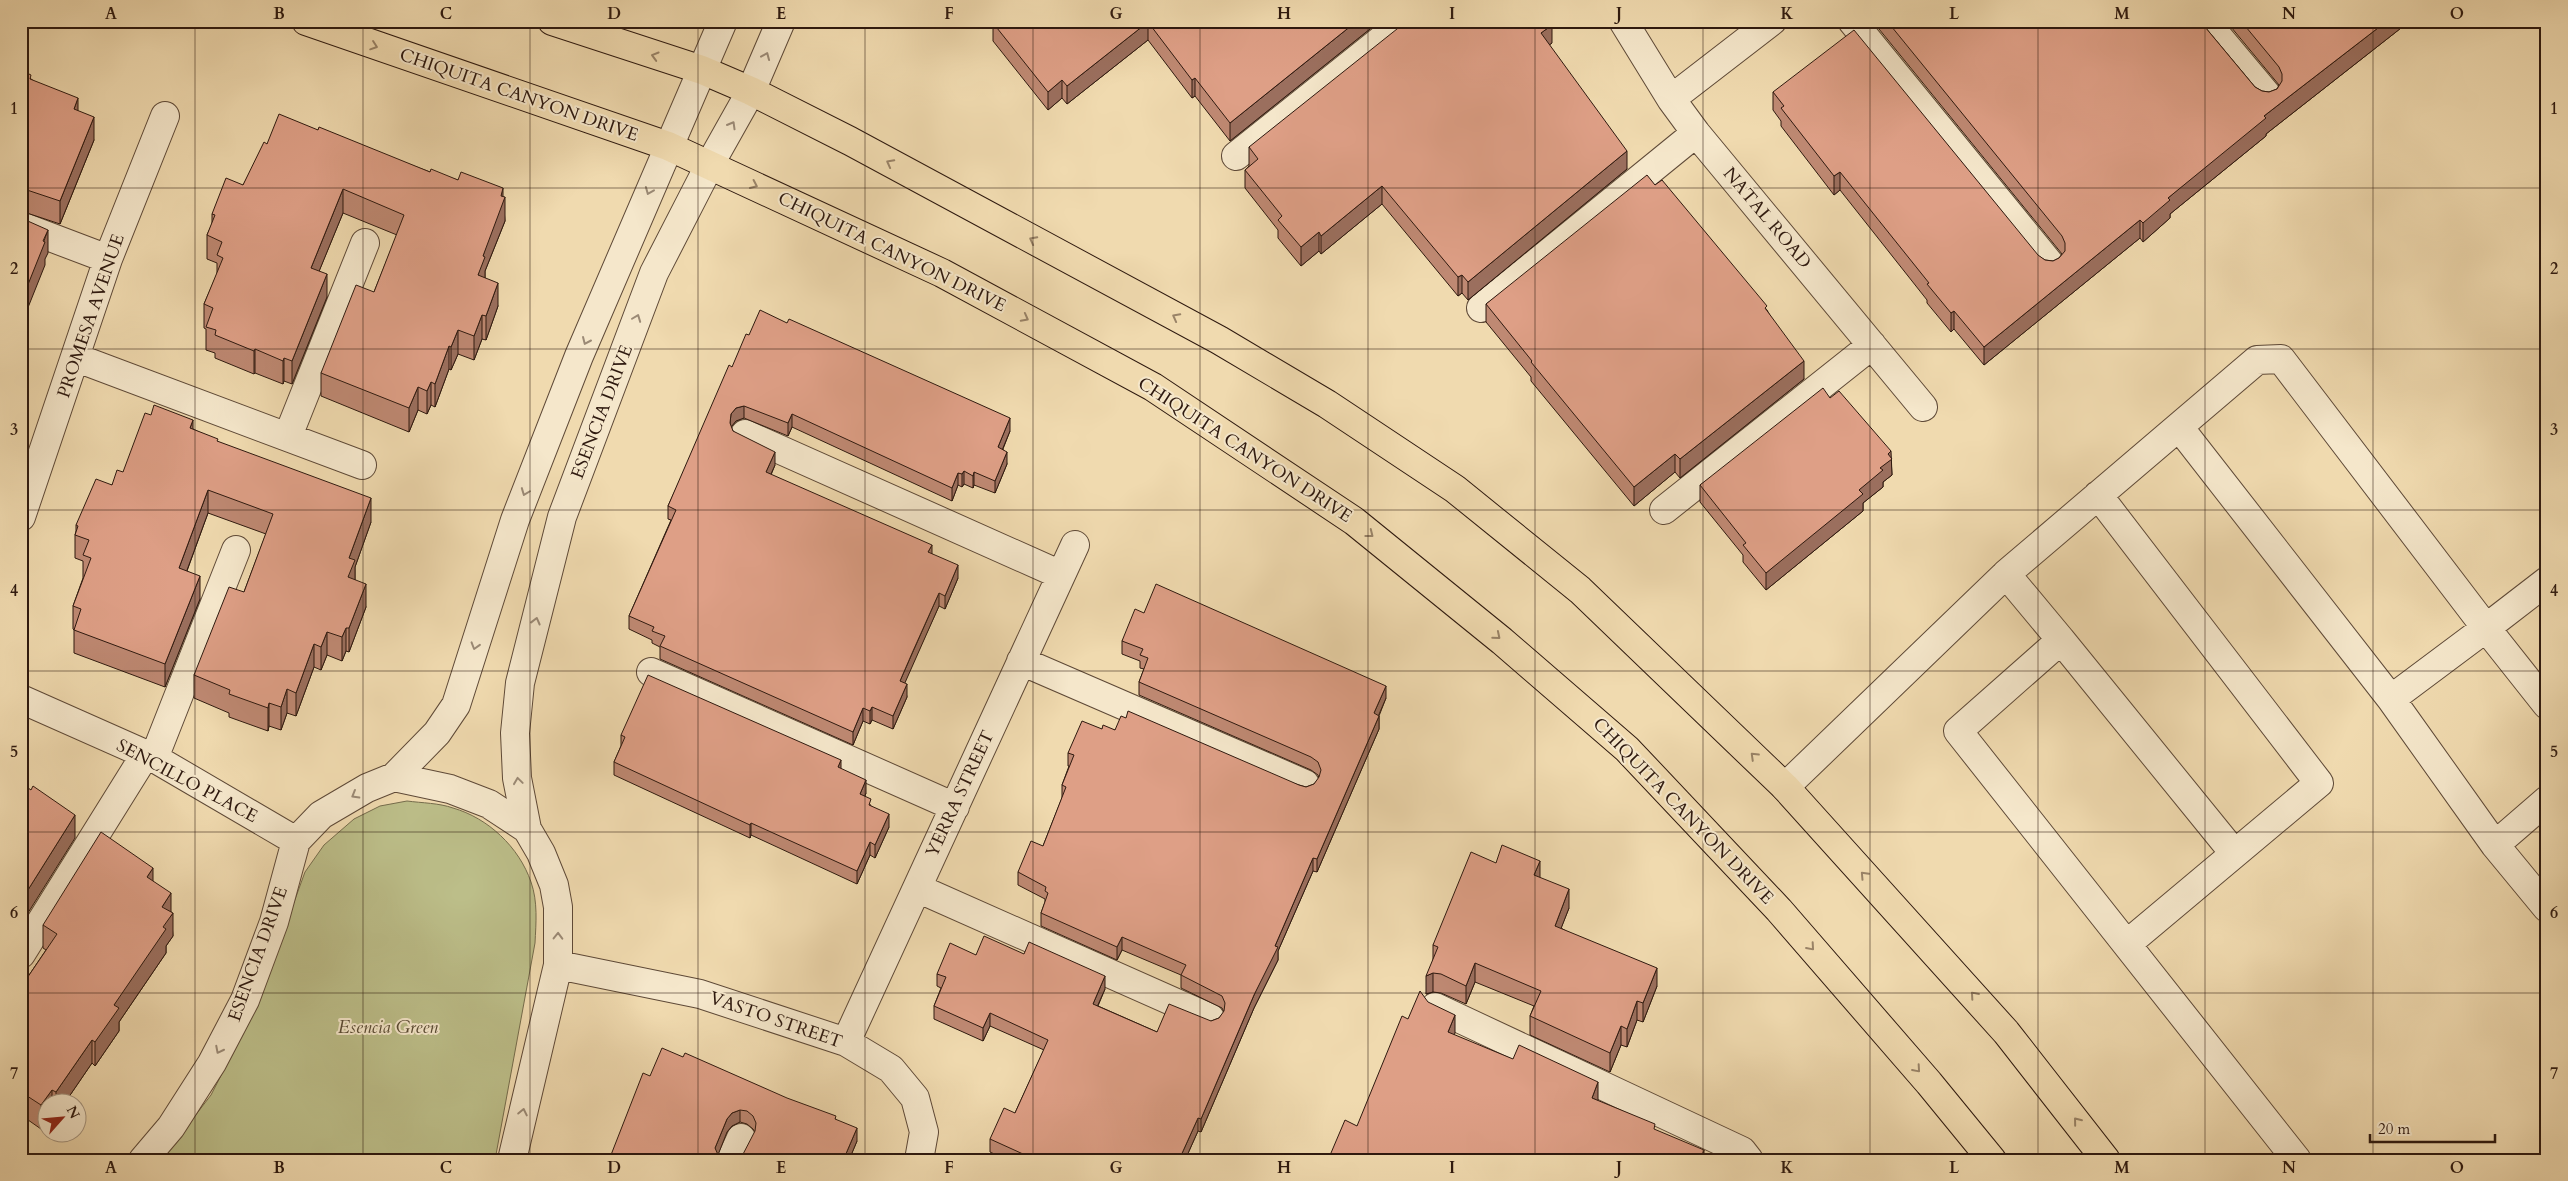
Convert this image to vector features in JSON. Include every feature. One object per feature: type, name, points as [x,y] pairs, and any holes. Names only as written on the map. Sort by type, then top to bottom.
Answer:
[{"type":"main road","name":"CHIQUITA CANYON DRIVE","points":[[306,21],[668,146],[942,273],[1153,387],[1362,527],[1502,640],[1627,749],[1785,917],[1930,1083],[1992,1160]]},
{"type":"main road","points":[[552,21],[644,53],[702,70],[751,91],[850,141],[1219,340],[1327,404],[1455,489],[1580,590],[1785,786],[2006,1032],[2106,1160]]},
{"type":"street","name":"ESENCIA DRIVE","points":[[143,1160],[171,1127],[212,1063],[244,1000],[274,922],[296,841],[321,815],[367,788],[394,777],[438,733],[456,705],[514,520],[579,356],[723,21]]},
{"type":"street","name":"ESENCIA DRIVE","points":[[512,1160],[558,965],[558,907],[554,885],[541,853],[527,829],[517,778],[515,733],[520,683],[562,517],[654,273],[710,164],[751,91],[781,21]]},
{"type":"street","points":[[1236,156],[1406,21]]},
{"type":"street","name":"NATAL ROAD","points":[[1623,21],[1671,99],[1696,133],[1923,407]]},
{"type":"street","points":[[1671,99],[1772,21]]},
{"type":"street","points":[[1852,21],[2050,264]]},
{"type":"street","points":[[2205,21],[2266,96]]},
{"type":"street","name":"PROMESA AVENUE","points":[[22,513],[77,358],[108,259],[165,116]]},
{"type":"street","points":[[1481,308],[1696,133]]},
{"type":"street","points":[[21,226],[108,259]]},
{"type":"street","points":[[288,436],[365,243]]},
{"type":"street","points":[[1664,510],[1872,345]]},
{"type":"street","points":[[77,358],[362,465]]},
{"type":"street","points":[[1785,786],[2006,574],[2257,360],[2281,359],[2547,705]]},
{"type":"street","points":[[2179,427],[2391,699],[2495,845],[2547,908]]},
{"type":"street","points":[[745,434],[1061,575]]},
{"type":"street","points":[[2098,495],[2319,783],[2127,944]]},
{"type":"street","name":"YERRA STREET","points":[[846,1042],[1075,545]]},
{"type":"street","points":[[21,954],[150,757],[236,550]]},
{"type":"street","points":[[2006,574],[2234,853]]},
{"type":"street","points":[[2391,699],[2547,582]]},
{"type":"street","points":[[2061,640],[1958,731],[2298,1160]]},
{"type":"street","points":[[1021,660],[1305,784]]},
{"type":"street","points":[[651,672],[955,807]]},
{"type":"street","name":"SENCILLO PLACE","points":[[21,699],[150,757],[296,841]]},
{"type":"street","name":"ESENCIA DRIVE","points":[[394,777],[458,792],[489,804],[527,829]]},
{"type":"street","points":[[2495,845],[2547,800]]},
{"type":"street","points":[[917,888],[1210,1018]]},
{"type":"street","name":"VASTO STREET","points":[[558,965],[700,994],[846,1042],[891,1069],[915,1098],[924,1132],[920,1160]]},
{"type":"street","points":[[1435,1007],[1742,1151],[1749,1160]]},
{"type":"green space","name":"Esencia Green","points":[[407,801],[448,806],[478,819],[490,827],[501,836],[519,857],[526,869],[535,897],[535,943],[495,1160],[161,1160],[211,1095],[255,1009],[305,872],[324,845],[354,819],[380,806]]},
{"type":"building","points":[[996,21],[1357,21],[1230,123],[1195,78],[1192,80],[1148,22],[1067,86],[1062,80],[1048,92],[993,23]]},
{"type":"building","points":[[1407,21],[1549,21],[1552,25],[1541,33],[1627,151],[1468,282],[1462,275],[1458,277],[1382,186],[1321,236],[1319,232],[1301,247],[1278,220],[1282,216],[1245,170],[1258,159],[1249,147]]},
{"type":"building","points":[[1887,21],[2200,21],[2255,87],[2269,92],[2277,89],[2282,81],[2282,74],[2279,67],[2241,21],[2387,21],[2264,116],[2266,118],[2168,198],[2170,200],[2143,223],[2140,220],[1984,347],[1954,311],[1951,313],[1927,284],[1929,283],[1840,172],[1834,176],[1781,108],[1784,106],[1773,92],[1854,30],[2038,255],[2045,260],[2053,261],[2059,258],[2065,251],[2065,243],[2062,236]]},
{"type":"building","points":[[21,70],[31,75],[30,79],[78,98],[74,109],[94,117],[60,201],[21,188]]},
{"type":"building","points":[[279,114],[318,130],[319,127],[430,172],[431,169],[458,180],[461,172],[503,188],[501,196],[505,197],[478,275],[498,283],[486,316],[482,315],[474,336],[458,330],[451,347],[449,346],[435,384],[431,382],[427,391],[418,387],[409,408],[321,373],[356,285],[374,292],[404,215],[343,189],[311,268],[327,274],[292,361],[284,358],[283,361],[255,349],[254,351],[215,335],[216,330],[206,327],[213,308],[204,304],[223,258],[217,255],[222,242],[207,235],[215,215],[212,214],[226,178],[243,185],[264,142],[267,144]]},
{"type":"building","points":[[1647,175],[1655,185],[1662,180],[1767,306],[1765,308],[1804,361],[1680,459],[1675,454],[1634,487],[1486,304]]},
{"type":"building","points":[[21,218],[48,230],[21,302]]},
{"type":"building","points":[[760,310],[787,323],[789,319],[1010,418],[998,447],[1007,452],[995,481],[974,472],[973,476],[964,471],[962,474],[958,473],[952,488],[792,414],[788,423],[744,406],[736,408],[731,414],[730,423],[733,431],[775,452],[766,472],[932,545],[928,552],[958,565],[945,596],[939,593],[900,681],[907,684],[893,716],[872,707],[870,711],[863,708],[853,732],[660,646],[665,636],[652,631],[654,627],[629,616],[676,510],[668,506],[729,365],[732,367],[746,334],[749,335]]},
{"type":"building","points":[[1823,388],[1830,398],[1839,391],[1891,451],[1888,454],[1892,459],[1880,468],[1883,470],[1859,490],[1863,494],[1766,573],[1743,545],[1746,543],[1700,485]]},
{"type":"building","points":[[154,405],[193,420],[190,428],[218,439],[217,441],[371,498],[349,558],[355,560],[348,577],[366,584],[349,628],[346,628],[342,637],[327,632],[321,647],[314,644],[296,693],[287,689],[281,707],[269,703],[268,708],[229,694],[230,690],[194,675],[229,587],[244,592],[273,514],[208,490],[179,568],[200,576],[165,664],[74,630],[81,609],[73,606],[91,558],[83,555],[89,540],[75,535],[78,526],[76,525],[96,479],[112,485],[117,470],[123,472],[145,413],[151,415]]},
{"type":"building","points":[[1156,584],[1386,686],[1374,713],[1379,716],[1317,859],[1313,858],[1275,946],[1278,947],[1254,995],[1201,1119],[1198,1118],[1179,1160],[1020,1160],[1023,1154],[990,1139],[1004,1108],[1015,1113],[1048,1040],[990,1013],[983,1028],[934,1006],[946,977],[937,974],[950,943],[976,955],[984,936],[1024,954],[1029,942],[1105,976],[1093,1004],[1157,1032],[1169,1004],[1211,1021],[1219,1018],[1224,1011],[1225,1003],[1222,996],[1181,975],[1186,965],[1122,937],[1117,947],[1041,913],[1048,893],[1045,891],[1046,887],[1018,872],[1031,841],[1043,846],[1066,787],[1062,785],[1074,755],[1068,753],[1082,721],[1102,729],[1103,725],[1115,730],[1121,716],[1126,718],[1128,711],[1306,787],[1314,784],[1321,770],[1318,762],[1311,757],[1139,682],[1148,658],[1140,655],[1143,649],[1122,641],[1135,609],[1144,613]]},
{"type":"building","points":[[648,675],[841,760],[838,767],[866,780],[860,794],[871,799],[869,805],[889,814],[875,845],[870,842],[857,871],[751,823],[750,825],[614,762],[625,737],[621,735]]},
{"type":"building","points":[[21,783],[31,790],[33,786],[75,815],[21,901]]},
{"type":"building","points":[[101,832],[153,868],[147,877],[171,893],[162,907],[173,913],[163,927],[166,929],[114,1005],[119,1008],[95,1042],[92,1040],[56,1092],[52,1090],[49,1094],[38,1094],[38,1103],[21,1092],[21,987],[57,934],[43,925]]},
{"type":"building","points":[[1502,845],[1540,861],[1534,875],[1569,889],[1555,926],[1657,968],[1643,1003],[1637,1001],[1627,1029],[1621,1026],[1610,1053],[1530,1016],[1541,991],[1475,963],[1466,986],[1441,974],[1433,973],[1426,976],[1438,947],[1433,945],[1471,852],[1496,863]]},
{"type":"building","points":[[1420,991],[1428,1002],[1455,1015],[1448,1032],[1513,1059],[1519,1045],[1598,1082],[1592,1098],[1655,1124],[1654,1129],[1704,1150],[1700,1160],[1328,1160],[1345,1120],[1357,1126],[1402,1016],[1408,1019]]},
{"type":"building","points":[[662,1048],[683,1057],[685,1053],[787,1098],[836,1116],[835,1119],[857,1128],[845,1156],[849,1160],[740,1160],[755,1131],[756,1123],[753,1116],[747,1111],[740,1110],[732,1113],[727,1119],[715,1148],[719,1157],[723,1160],[609,1160],[643,1073],[650,1076]]}]
